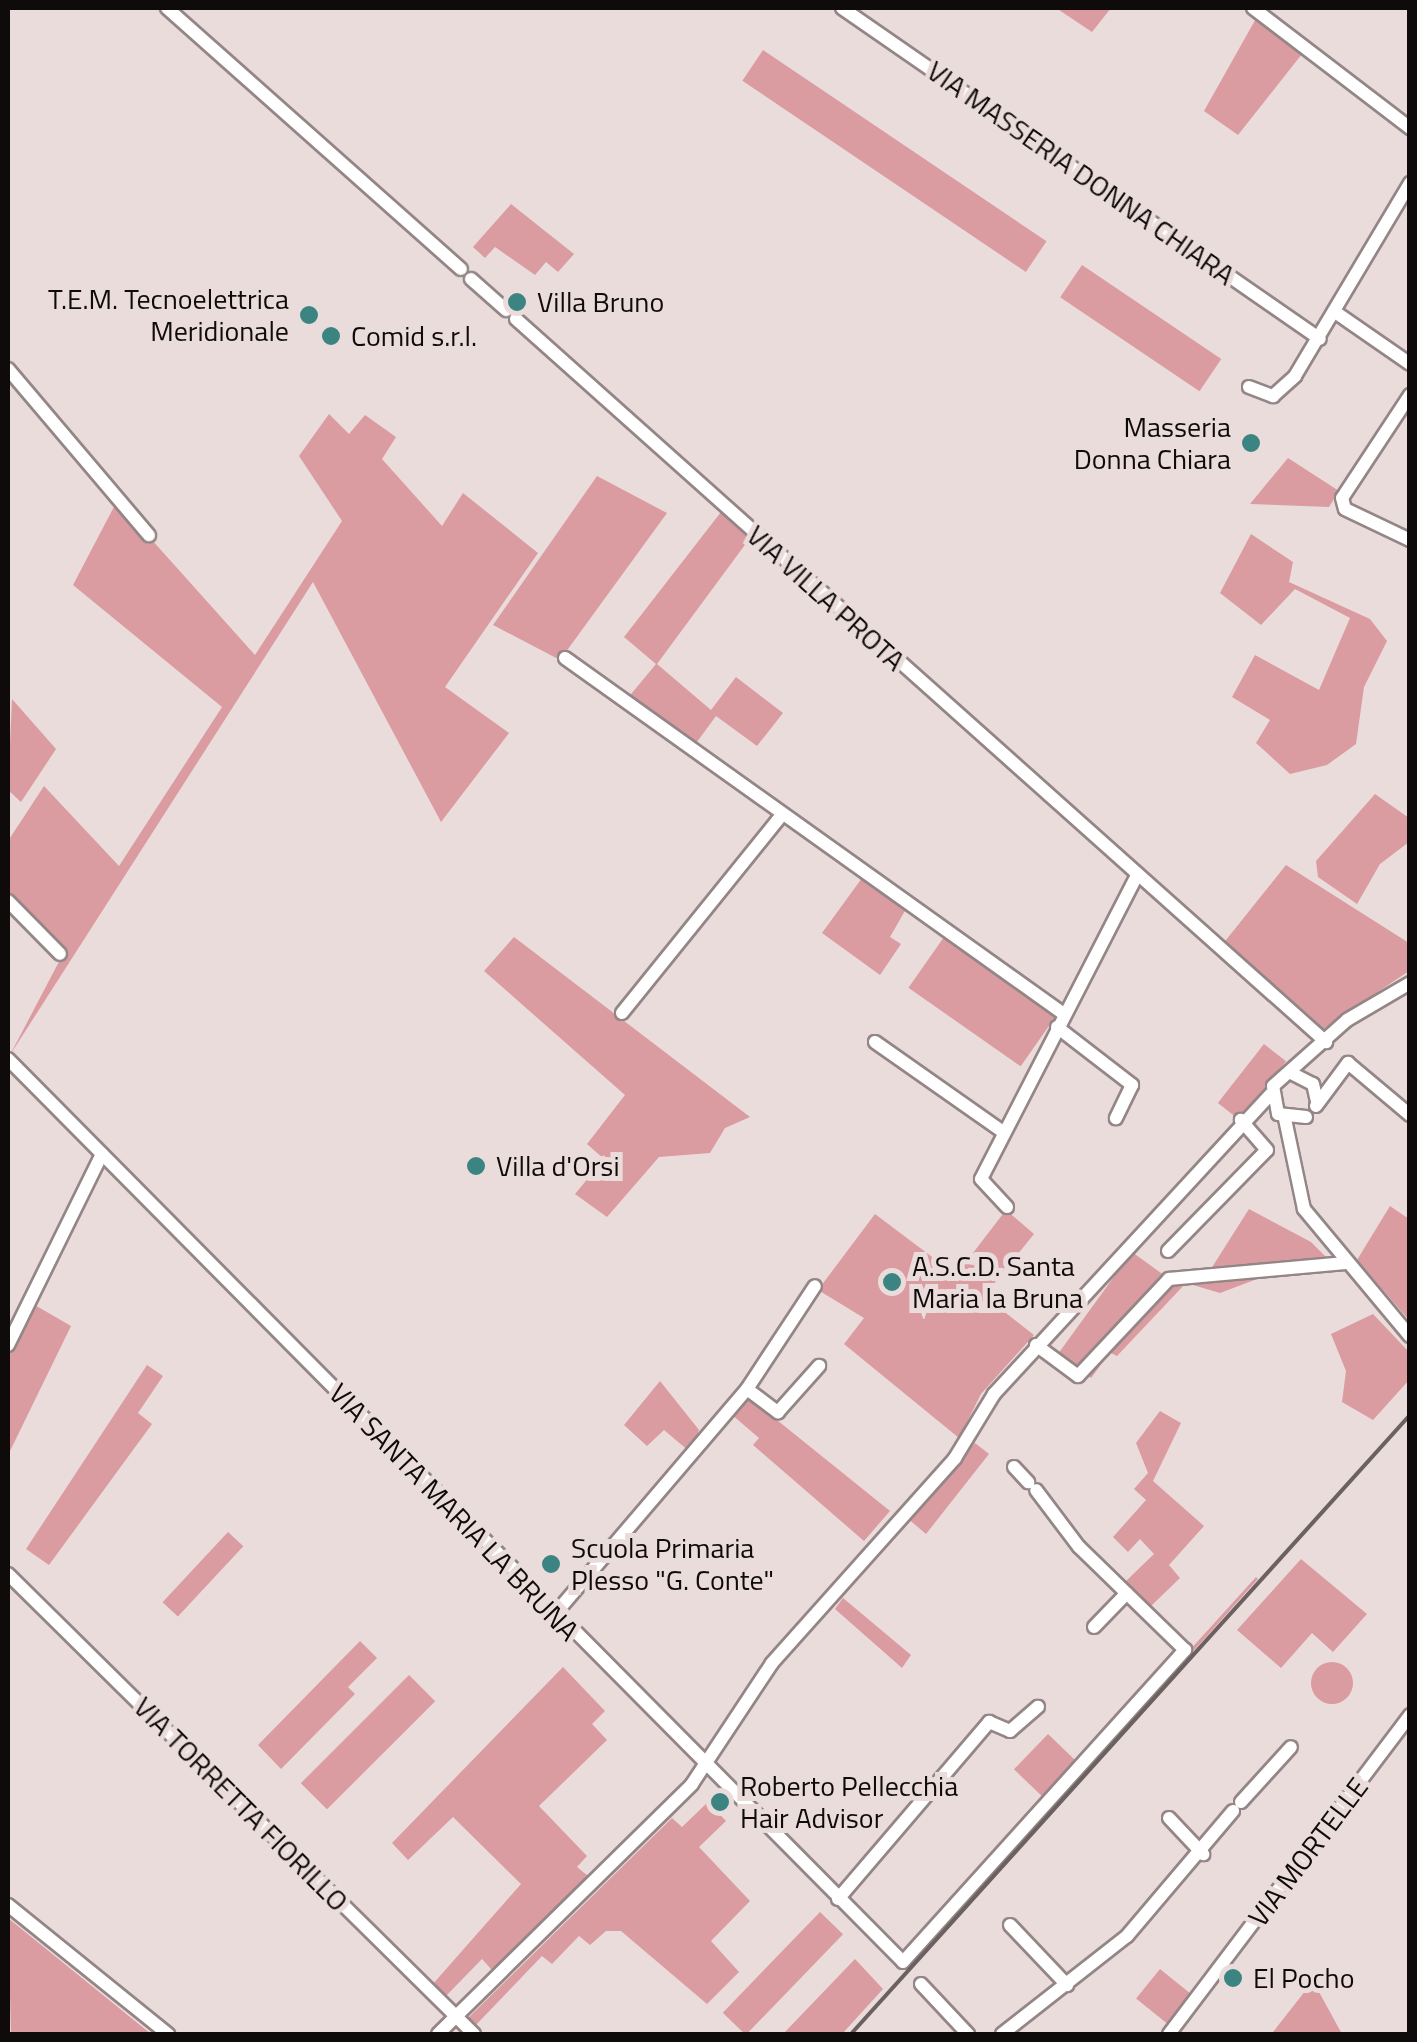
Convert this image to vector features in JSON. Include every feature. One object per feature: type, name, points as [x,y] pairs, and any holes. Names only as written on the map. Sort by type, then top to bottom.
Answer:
[{"type":"street","name":"VIA VILLA PROTA","points":[[167,8],[1326,1042]]},
{"type":"street","name":"VIA MASSERIA DONNA CHIARA","points":[[842,8],[1320,339]]},
{"type":"street","points":[[1254,8],[1410,128]]},
{"type":"street","points":[[1250,388],[1277,394],[1320,339],[1410,184]]},
{"type":"street","points":[[1335,312],[1410,364]]},
{"type":"street","points":[[8,370],[149,535]]},
{"type":"street","points":[[1410,395],[1342,498],[1344,510],[1410,540]]},
{"type":"street","points":[[565,658],[1060,1020],[1132,1085],[1116,1118]]},
{"type":"street","points":[[622,1013],[782,815]]},
{"type":"street","points":[[1007,1207],[981,1179],[1137,875]]},
{"type":"street","points":[[8,901],[60,954]]},
{"type":"street","points":[[438,2034],[706,1767],[772,1663],[955,1458],[1036,1345],[1244,1117],[1326,1042],[1410,983]]},
{"type":"street","points":[[875,1042],[1003,1132]]},
{"type":"street","points":[[1293,1171],[1311,1111],[1312,1082],[1326,1042]]},
{"type":"street","name":"VIA SANTA MARIA LA BRUNA","points":[[8,1059],[554,1615],[903,1962],[1185,1650],[1127,1593]]},
{"type":"street","points":[[1311,1111],[1348,1063],[1410,1115]]},
{"type":"street","points":[[1292,1074],[1312,1082],[1330,1082]]},
{"type":"street","points":[[1271,1094],[1304,1209],[1410,1336]]},
{"type":"street","points":[[1244,1117],[1311,1111]]},
{"type":"street","points":[[1168,1251],[1267,1150],[1244,1117]]},
{"type":"street","points":[[8,1346],[102,1154]]},
{"type":"street","points":[[1036,1345],[1078,1376],[1170,1280],[1346,1263]]},
{"type":"street","points":[[554,1615],[747,1389],[815,1286]]},
{"type":"street","points":[[747,1389],[778,1412],[819,1366]]},
{"type":"street","points":[[1014,1467],[1127,1593],[1094,1627]]},
{"type":"street","name":"VIA TORRETTA FIORILLO","points":[[8,1574],[474,2034]]},
{"type":"street","points":[[838,1899],[990,1722],[1010,1732],[1038,1706]]},
{"type":"street","name":"VIA MORTELLE","points":[[1169,2034],[1403,1736],[1410,1716]]},
{"type":"street","points":[[1002,2034],[1067,1985],[1202,1854],[1237,1807],[1291,1747]]},
{"type":"street","points":[[1170,1818],[1202,1854]]},
{"type":"street","points":[[8,1904],[168,2034]]},
{"type":"street","points":[[1010,1925],[1067,1985]]},
{"type":"street","points":[[920,1984],[968,2034]]},
{"type":"shaded area","points":[[1056,8],[1111,8],[1092,32]]},
{"type":"shaded area","points":[[1258,15],[1306,49],[1238,135],[1204,111]]},
{"type":"shaded area","points":[[763,50],[1047,241],[1026,272],[742,81]]},
{"type":"shaded area","points":[[511,204],[574,254],[558,272],[546,262],[535,275],[495,247],[485,258],[473,247]]},
{"type":"shaded area","points":[[1082,265],[1221,359],[1199,391],[1060,297]]},
{"type":"shaded area","points":[[329,414],[349,434],[365,415],[396,437],[382,459],[442,526],[463,493],[538,553],[445,687],[509,733],[441,822],[313,582],[10,1055],[63,954],[8,897],[8,841],[44,786],[119,866],[222,707],[73,585],[117,501],[255,655],[342,521],[299,456]]},
{"type":"shaded area","points":[[1288,458],[1339,491],[1329,507],[1250,504]]},
{"type":"shaded area","points":[[597,476],[667,513],[560,660],[493,625]]},
{"type":"shaded area","points":[[721,512],[750,538],[657,664],[711,710],[736,677],[783,713],[757,746],[716,716],[694,746],[627,699],[656,664],[624,637]]},
{"type":"shaded area","points":[[1251,534],[1293,562],[1289,582],[1370,619],[1387,641],[1364,687],[1356,744],[1327,765],[1290,774],[1256,743],[1270,720],[1232,697],[1255,655],[1319,690],[1350,618],[1295,589],[1261,625],[1220,593]]},
{"type":"shaded area","points":[[12,699],[56,749],[21,802],[8,790]]},
{"type":"shaded area","points":[[1375,794],[1409,818],[1409,842],[1380,864],[1357,904],[1318,877],[1316,861]]},
{"type":"shaded area","points":[[1286,865],[1409,943],[1409,971],[1323,1029],[1222,945]]},
{"type":"shaded area","points":[[862,878],[906,909],[890,937],[901,944],[880,975],[822,933]]},
{"type":"shaded area","points":[[514,937],[750,1117],[725,1128],[710,1153],[659,1157],[607,1217],[575,1194],[604,1159],[587,1144],[625,1095],[484,971]]},
{"type":"shaded area","points":[[944,937],[1056,1016],[1021,1066],[908,988]]},
{"type":"shaded area","points":[[1264,1044],[1286,1061],[1240,1120],[1218,1103]]},
{"type":"shaded area","points":[[1390,1206],[1409,1219],[1409,1320],[1357,1260]]},
{"type":"shaded area","points":[[1249,1209],[1311,1242],[1329,1260],[1209,1272]]},
{"type":"shaded area","points":[[1006,1210],[1034,1234],[984,1296],[1034,1335],[981,1394],[959,1438],[844,1344],[864,1318],[818,1290],[875,1214],[956,1275]]},
{"type":"shaded area","points":[[1132,1252],[1165,1276],[1091,1378],[1058,1354]]},
{"type":"shaded area","points":[[1265,1276],[1220,1293],[1186,1283],[1117,1356],[1109,1352],[1174,1282]]},
{"type":"shaded area","points":[[33,1304],[71,1326],[10,1451],[8,1356]]},
{"type":"shaded area","points":[[1373,1314],[1409,1352],[1410,1379],[1373,1420],[1342,1402],[1346,1371],[1331,1334]]},
{"type":"shaded area","points":[[147,1365],[163,1376],[138,1413],[152,1424],[49,1565],[26,1549]]},
{"type":"shaded area","points":[[660,1381],[699,1430],[690,1452],[664,1430],[647,1446],[624,1425]]},
{"type":"shaded area","points":[[747,1396],[890,1511],[864,1541],[753,1445],[759,1438],[731,1414]]},
{"type":"shaded area","points":[[1160,1411],[1181,1423],[1153,1481],[1204,1526],[1169,1565],[1180,1578],[1149,1608],[1124,1583],[1154,1554],[1140,1539],[1128,1552],[1113,1537],[1146,1500],[1134,1489],[1148,1473],[1136,1443]]},
{"type":"shaded area","points":[[975,1443],[989,1454],[926,1534],[906,1517]]},
{"type":"shaded area","points":[[228,1532],[243,1546],[178,1617],[163,1602]]},
{"type":"shaded area","points":[[1301,1559],[1367,1614],[1333,1652],[1312,1633],[1281,1668],[1237,1630]]},
{"type":"shaded area","points":[[1258,1579],[913,1964],[909,1960]]},
{"type":"shaded area","points":[[843,1598],[911,1655],[902,1668],[835,1609]]},
{"type":"shaded area","points":[[360,1641],[377,1658],[348,1687],[355,1694],[281,1769],[258,1745]]},
{"type":"shaded area","points":[[1332,1662],[1347,1668],[1353,1683],[1347,1698],[1332,1704],[1317,1698],[1311,1683],[1317,1668]]},
{"type":"shaded area","points":[[563,1667],[605,1711],[592,1724],[607,1740],[539,1806],[587,1856],[577,1867],[588,1876],[492,1970],[482,1959],[444,1998],[432,1985],[521,1884],[453,1817],[408,1860],[392,1843]]},
{"type":"shaded area","points":[[409,1675],[435,1701],[327,1809],[301,1783]]},
{"type":"shaded area","points":[[1048,1734],[1079,1764],[1045,1799],[1014,1769]]},
{"type":"shaded area","points":[[708,1802],[726,1821],[699,1847],[750,1901],[711,1941],[739,1972],[707,2004],[621,1931],[606,1931],[590,1945],[579,1936],[552,1964],[542,1956],[473,2028],[466,2020],[672,1818],[682,1827]]},
{"type":"shaded area","points":[[820,1912],[843,1934],[747,2034],[723,2013]]},
{"type":"shaded area","points":[[8,1918],[151,2034],[11,2034]]},
{"type":"shaded area","points":[[855,1959],[883,1989],[842,2034],[783,2034]]},
{"type":"shaded area","points":[[1160,1969],[1195,1997],[1171,2027],[1136,1999]]},
{"type":"shaded area","points":[[1313,1981],[1342,2034],[1273,2032]]},
{"type":"railway","points":[[851,2034],[1410,1415]]},
{"type":"place","name":"Villa Bruno","points":[[517,302]]},
{"type":"place","name":"T.E.M. Tecnoelettrica Meridionale","points":[[309,315]]},
{"type":"place","name":"Comid s.r.l.","points":[[331,336]]},
{"type":"place","name":"Masseria Donna Chiara","points":[[1251,443]]},
{"type":"place","name":"Villa d'Orsi","points":[[476,1166]]},
{"type":"place","name":"A.S.C.D. Santa Maria la Bruna","points":[[892,1282]]},
{"type":"place","name":"Scuola Primaria Plesso \"G. Conte\"","points":[[551,1564]]},
{"type":"place","name":"Roberto Pellecchia Hair Advisor","points":[[720,1802]]},
{"type":"place","name":"El Pocho","points":[[1233,1978]]}]
